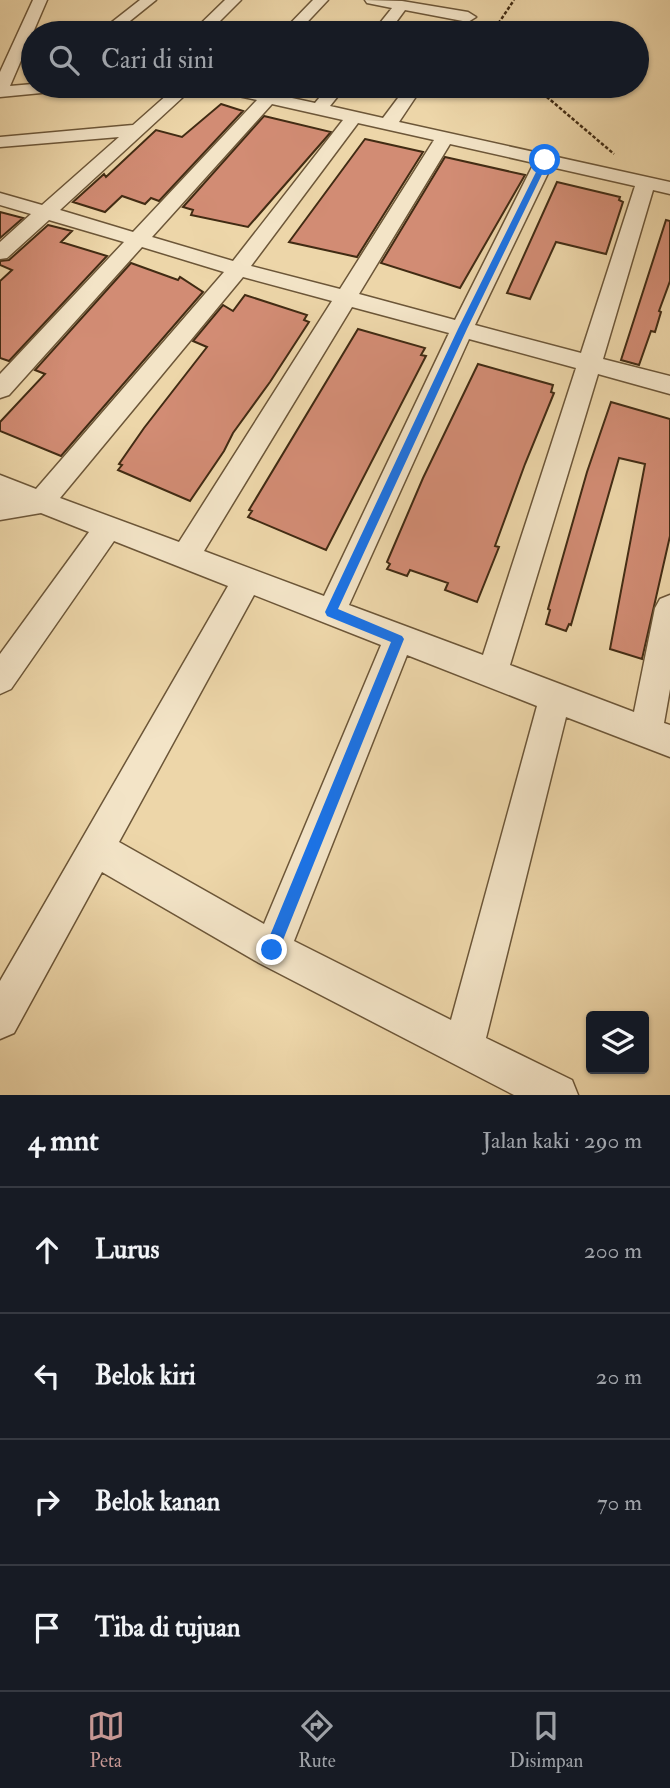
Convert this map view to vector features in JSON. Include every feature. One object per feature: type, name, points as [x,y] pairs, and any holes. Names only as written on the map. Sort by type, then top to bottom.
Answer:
[{"type":"street","points":[[31,21],[40,0]]},
{"type":"street","points":[[212,21],[234,0]]},
{"type":"street","points":[[301,21],[321,0]]},
{"type":"street","points":[[372,0],[471,13],[465,21]]},
{"type":"street","points":[[120,21],[142,1]]},
{"type":"street","points":[[389,21],[402,5]]},
{"type":"street","points":[[21,43],[0,91],[21,89]]},
{"type":"street","points":[[0,253],[173,98]]},
{"type":"street","points":[[0,389],[268,98],[658,185],[588,363],[492,674]]},
{"type":"street","points":[[318,110],[328,98]]},
{"type":"street","points":[[389,123],[407,98]]},
{"type":"street","points":[[0,509],[41,502],[238,269],[353,118]]},
{"type":"street","points":[[0,142],[136,130]]},
{"type":"street","points":[[186,555],[445,138]]},
{"type":"street","points":[[331,612],[462,329],[545,160]]},
{"type":"street","points":[[0,199],[238,269],[670,385]]},
{"type":"street","points":[[0,486],[658,737],[670,608]]},
{"type":"street","points":[[0,679],[10,651],[108,527]]},
{"type":"street","points":[[0,1019],[247,580]]},
{"type":"street","points":[[272,950],[398,639]]},
{"type":"street","points":[[463,1048],[555,699]]},
{"type":"street","points":[[97,849],[272,950],[557,1095]]},
{"type":"path","points":[[500,21],[514,0]]},
{"type":"path","points":[[549,98],[658,185]]},
{"type":"building","points":[[221,104],[243,111],[159,201],[151,198],[145,204],[122,196],[105,212],[73,202],[104,174],[106,177],[156,130],[182,137]]},
{"type":"building","points":[[264,116],[331,132],[248,227],[191,215],[193,210],[183,207]]},
{"type":"building","points":[[365,139],[423,152],[357,257],[289,242]]},
{"type":"building","points":[[445,157],[525,175],[460,288],[381,263]]},
{"type":"building","points":[[557,182],[620,197],[619,200],[623,202],[606,254],[556,242],[530,299],[507,293]]},
{"type":"building","points":[[0,212],[23,218],[0,238]]},
{"type":"building","points":[[666,220],[670,221],[670,281],[655,332],[651,331],[639,365],[621,360]]},
{"type":"building","points":[[48,225],[72,231],[61,242],[107,256],[9,361],[0,358],[0,281],[12,270],[0,265],[0,261],[9,260]]},
{"type":"building","points":[[131,263],[178,280],[180,277],[203,292],[61,456],[0,431],[0,422],[45,374],[35,370]]},
{"type":"building","points":[[245,295],[307,315],[304,320],[309,322],[190,501],[118,470],[122,465],[119,464],[144,428],[207,347],[193,341],[223,305],[233,311]]},
{"type":"building","points":[[358,329],[425,348],[421,355],[426,356],[326,550],[248,517],[252,511],[249,510]]},
{"type":"building","points":[[478,364],[553,385],[551,392],[554,393],[525,464],[495,546],[499,547],[477,602],[445,590],[448,583],[410,570],[407,576],[387,569],[390,564],[387,562],[423,478]]},
{"type":"building","points":[[611,402],[670,419],[670,536],[642,659],[610,649],[645,464],[619,458],[571,625],[569,624],[566,631],[546,624],[587,472]]},
{"type":"route","points":[[272,950],[398,639],[331,612],[462,329],[545,160]]}]
